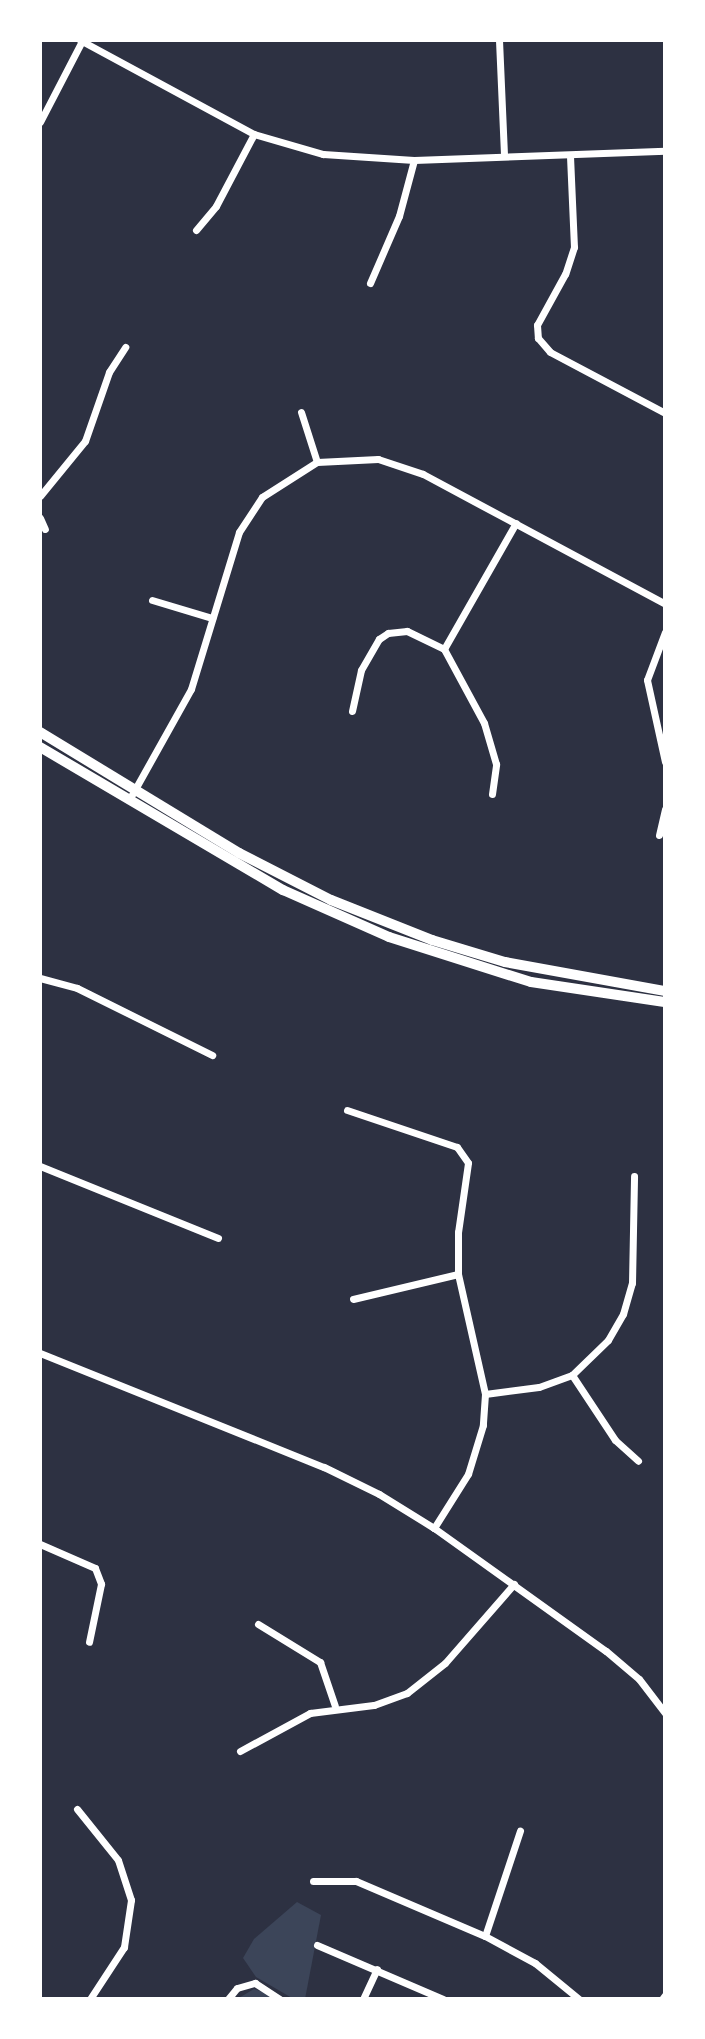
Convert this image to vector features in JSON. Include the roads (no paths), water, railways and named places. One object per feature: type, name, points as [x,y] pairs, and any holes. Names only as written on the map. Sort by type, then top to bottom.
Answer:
[{"type":"main road","points":[[40,732],[266,868],[398,928],[539,970],[665,990]]},
{"type":"main road","points":[[40,747],[283,890],[389,937],[531,982],[665,1002]]},
{"type":"street","points":[[499,40],[504,156]]},
{"type":"street","points":[[40,122],[81,41],[254,134],[323,154],[414,160],[665,151]]},
{"type":"street","points":[[197,230],[216,206],[254,134]]},
{"type":"street","points":[[570,156],[574,247],[565,274],[537,325],[538,338],[550,352],[665,413]]},
{"type":"street","points":[[370,283],[399,216],[414,160]]},
{"type":"street","points":[[40,496],[85,441],[109,372],[125,347]]},
{"type":"street","points":[[301,412],[317,462]]},
{"type":"street","points":[[129,800],[191,689],[231,549],[251,513],[279,484],[317,462],[357,458],[399,465],[516,523],[665,604]]},
{"type":"street","points":[[40,518],[45,529]]},
{"type":"street","points":[[444,649],[516,523]]},
{"type":"street","points":[[152,600],[212,618]]},
{"type":"street","points":[[352,712],[361,670],[379,639],[396,631],[407,631],[444,649],[484,723],[496,764],[492,794]]},
{"type":"street","points":[[665,632],[649,663],[647,680],[665,762]]},
{"type":"street","points":[[659,835],[665,809]]},
{"type":"street","points":[[40,978],[77,988],[212,1055]]},
{"type":"street","points":[[347,1110],[466,1153],[468,1163],[458,1232],[458,1274],[485,1394],[474,1458],[434,1528]]},
{"type":"street","points":[[40,1166],[218,1238]]},
{"type":"street","points":[[485,1394],[539,1387],[572,1376],[596,1356],[623,1314],[632,1272],[634,1177]]},
{"type":"street","points":[[353,1298],[458,1274]]},
{"type":"street","points":[[40,1353],[324,1467],[434,1528],[514,1584],[639,1679],[665,1713]]},
{"type":"street","points":[[572,1376],[615,1440],[638,1461]]},
{"type":"street","points":[[40,1544],[95,1567],[100,1584],[89,1642]]},
{"type":"street","points":[[240,1751],[294,1719],[335,1706],[374,1705],[407,1693],[445,1663],[514,1584]]},
{"type":"street","points":[[258,1624],[320,1662],[335,1706]]},
{"type":"street","points":[[77,1809],[118,1860],[131,1900],[124,1947],[90,1999]]},
{"type":"street","points":[[485,1936],[504,1889],[520,1831]]},
{"type":"street","points":[[313,1881],[356,1881],[485,1936],[535,1963],[579,1999]]},
{"type":"street","points":[[317,1945],[443,1999]]},
{"type":"street","points":[[363,1999],[377,1969]]},
{"type":"street","points":[[228,1999],[237,1988],[255,1983],[280,1999]]}]
